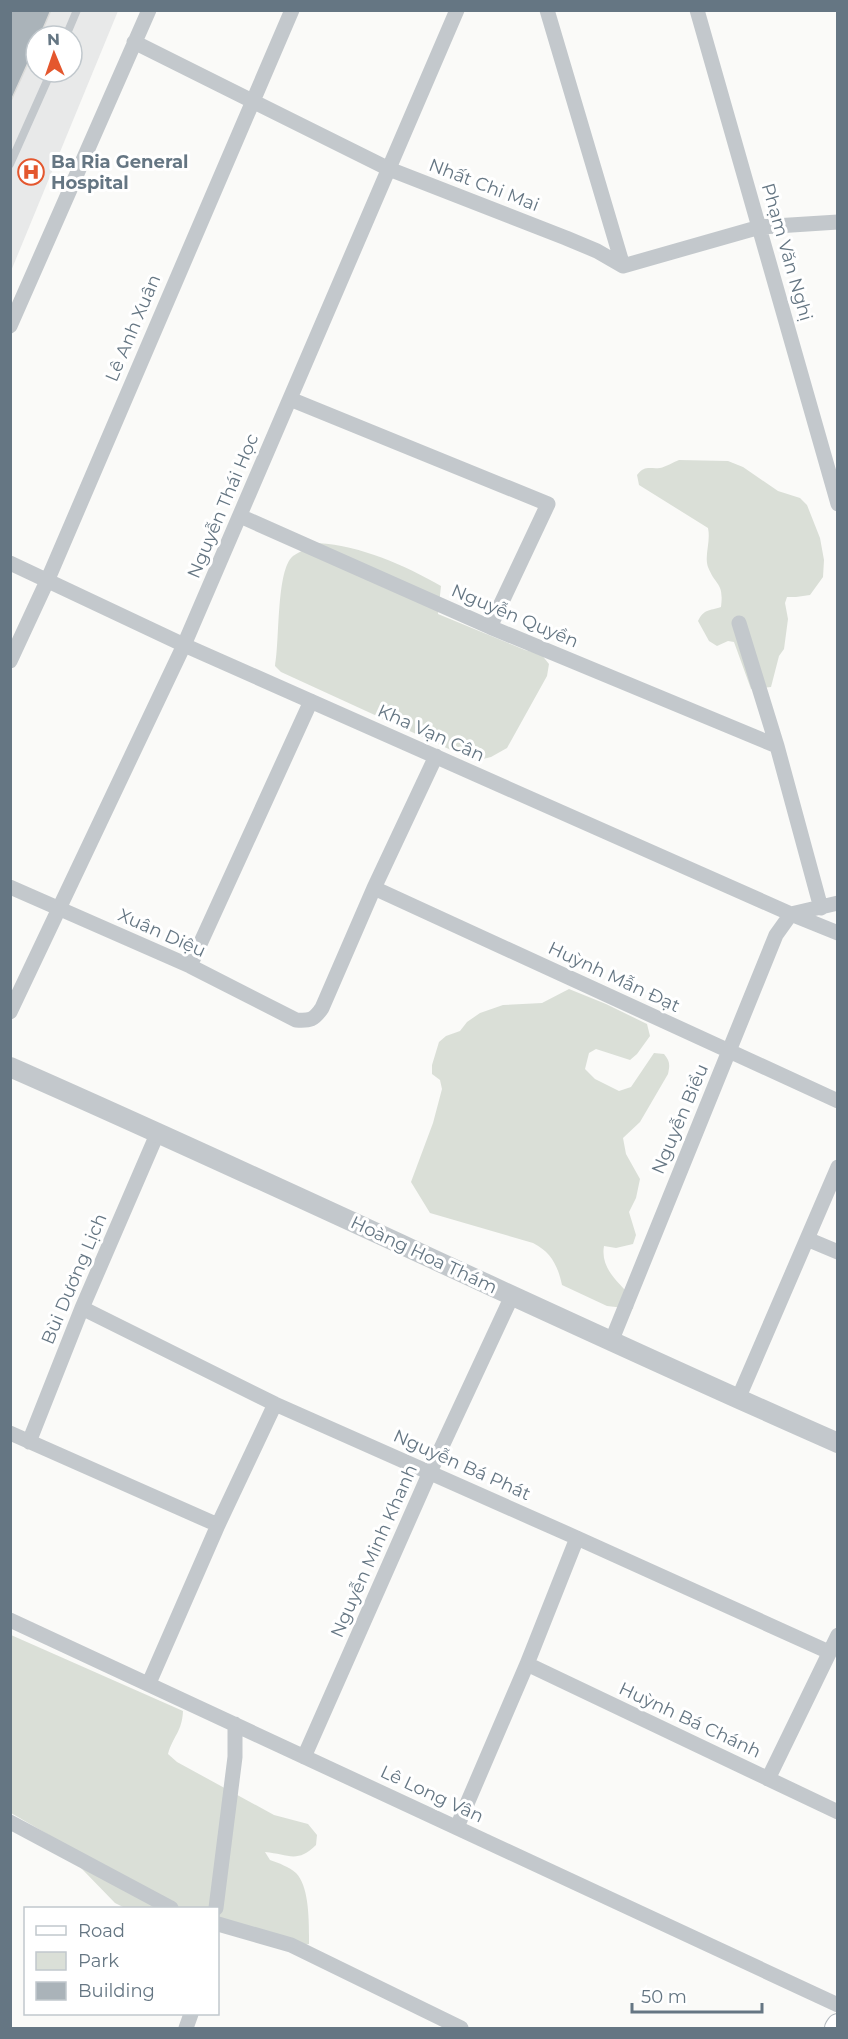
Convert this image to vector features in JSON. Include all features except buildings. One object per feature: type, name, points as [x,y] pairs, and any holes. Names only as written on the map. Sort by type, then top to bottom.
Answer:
[{"type":"street","points":[[10,326],[149,10]]},
{"type":"street","name":"Lê Anh Xuân","points":[[10,661],[48,579],[292,10]]},
{"type":"street","name":"Nguyễn Thái Học","points":[[10,1012],[184,645],[458,10]]},
{"type":"street","points":[[547,10],[623,266],[760,227],[837,222]]},
{"type":"street","name":"Phạm Văn Nghị","points":[[698,10],[837,504]]},
{"type":"street","name":"Nhất Chi Mai","points":[[134,42],[389,169],[566,238],[597,251],[623,266]]},
{"type":"street","points":[[290,399],[548,504],[490,627]]},
{"type":"street","name":"Nguyễn Quyền","points":[[240,516],[490,627],[777,746]]},
{"type":"street","name":"Kha Vạn Cân","points":[[10,563],[184,645],[837,933]]},
{"type":"street","points":[[739,624],[777,746],[821,908]]},
{"type":"street","points":[[190,966],[311,701]]},
{"type":"street","points":[[374,888],[436,756]]},
{"type":"street","name":"Xuân Diệu","points":[[10,887],[190,966],[296,1020],[307,1021],[315,1018],[322,1008],[374,888]]},
{"type":"street","name":"Huỳnh Mẫn Đạt","points":[[374,888],[837,1101]]},
{"type":"street","points":[[791,914],[837,903]]},
{"type":"street","name":"Nguyễn Biểu","points":[[611,1342],[777,935],[791,914]]},
{"type":"street","name":"Hoàng Hoa Thám","points":[[10,1066],[611,1342],[837,1443]]},
{"type":"street","name":"Bùi Dương Lịch","points":[[29,1442],[82,1308],[158,1132]]},
{"type":"street","points":[[738,1399],[837,1167]]},
{"type":"street","points":[[807,1239],[837,1252]]},
{"type":"street","name":"Nguyễn Minh Khanh","points":[[304,1757],[430,1472],[512,1296]]},
{"type":"street","name":"Nguyễn Bá Phát","points":[[82,1308],[275,1404],[829,1652]]},
{"type":"street","points":[[149,1683],[218,1525],[275,1404]]},
{"type":"street","points":[[10,1433],[218,1525]]},
{"type":"street","points":[[457,1827],[578,1538]]},
{"type":"street","name":"Lê Long Vân","points":[[10,1620],[837,2005]]},
{"type":"street","points":[[768,1779],[837,1635]]},
{"type":"street","name":"Huỳnh Bá Chánh","points":[[527,1664],[837,1812]]},
{"type":"street","points":[[216,1907],[235,1758],[235,1724]]},
{"type":"street","points":[[10,1822],[169,1907]]},
{"type":"street","points":[[219,1924],[291,1945],[461,2028]]},
{"type":"lane","points":[[71,24],[77,10]]},
{"type":"lane","points":[[10,164],[46,84]]},
{"type":"shaded area","name":"Ba Ria General Hospital","points":[[11,11],[118,11],[11,271]]},
{"type":"green space","points":[[679,460],[728,461],[743,467],[778,491],[800,498],[807,505],[820,538],[824,560],[823,577],[810,595],[787,597],[785,603],[788,619],[784,649],[779,656],[771,687],[751,689],[734,642],[728,641],[717,646],[709,641],[698,621],[705,612],[721,607],[722,599],[720,589],[707,562],[708,528],[639,485],[637,475],[642,470],[662,467]]},
{"type":"green space","points":[[318,543],[366,552],[412,571],[441,586],[438,614],[525,650],[541,654],[549,664],[547,676],[507,748],[491,757],[475,761],[281,672],[275,666],[281,590],[288,564],[293,556]]},
{"type":"green space","points":[[569,989],[647,1024],[650,1036],[630,1060],[596,1049],[589,1053],[585,1069],[595,1079],[619,1091],[631,1087],[654,1053],[664,1054],[669,1063],[668,1074],[640,1122],[623,1138],[626,1154],[640,1179],[636,1198],[629,1212],[636,1235],[633,1244],[616,1248],[604,1246],[608,1269],[634,1299],[633,1309],[607,1306],[562,1285],[553,1260],[533,1243],[430,1213],[411,1182],[433,1123],[442,1089],[440,1080],[432,1074],[432,1065],[439,1042],[446,1036],[460,1031],[467,1022],[480,1013],[503,1005],[542,1003]]},
{"type":"green space","points":[[11,1635],[183,1711],[181,1724],[168,1754],[177,1762],[274,1815],[308,1824],[317,1835],[316,1845],[309,1851],[298,1856],[265,1852],[270,1860],[290,1869],[301,1879],[308,1907],[309,1944],[219,1929],[219,1907],[123,1907],[115,1903],[49,1835],[11,1813]]},
{"type":"place","name":"Ba Ria General Hospital","points":[[31,172]]}]
